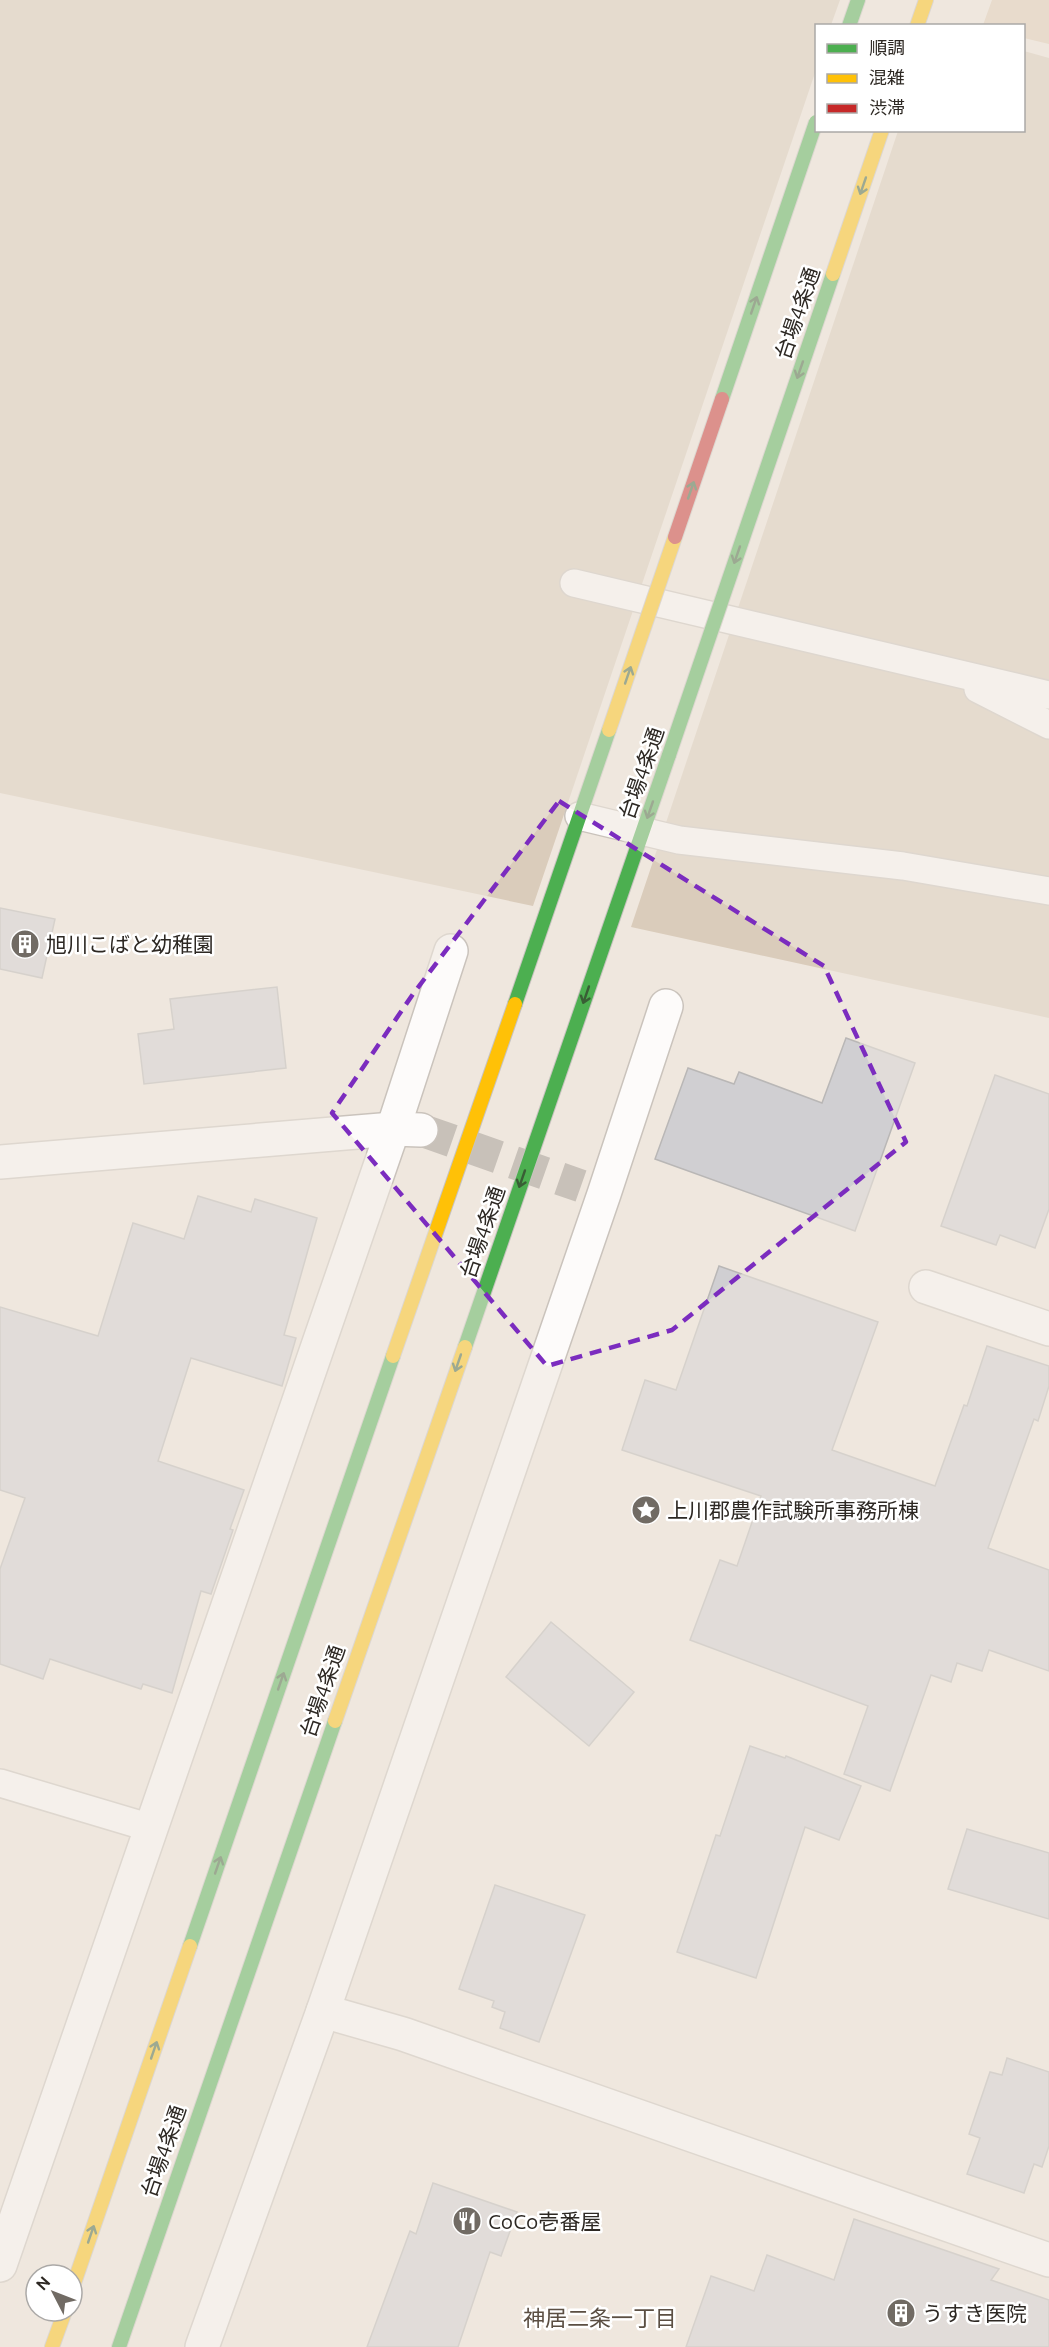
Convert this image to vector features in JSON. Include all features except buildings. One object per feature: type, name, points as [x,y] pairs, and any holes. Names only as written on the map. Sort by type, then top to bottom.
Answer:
[{"type":"highway","points":[[850,24],[858,0]]},
{"type":"highway","points":[[918,24],[926,0]]},
{"type":"highway","name":"台場4条通","points":[[81,2263],[815,125]]},
{"type":"highway","name":"台場4条通","points":[[119,2347],[643,831],[881,132]]},
{"type":"highway","points":[[52,2347],[61,2323]]},
{"type":"street","points":[[0,2265],[151,1828],[407,1130],[451,951]]},
{"type":"street","points":[[202,2347],[323,2011],[592,1190],[666,1006]]},
{"type":"street","points":[[0,1162],[407,1130]]},
{"type":"street","points":[[926,1287],[1049,1329]]},
{"type":"street","points":[[323,2011],[404,2034],[1049,2260]]},
{"type":"lane","points":[[574,583],[1049,695]]},
{"type":"lane","points":[[933,666],[1049,725]]},
{"type":"lane","points":[[579,816],[679,840],[903,866],[1049,891]]},
{"type":"lane","points":[[0,1783],[151,1828]]},
{"type":"highlighted area","points":[[559,801],[824,966],[906,1142],[672,1330],[547,1366],[332,1113],[413,994]]},
{"type":"shaded area","points":[[0,0],[840,0],[831,24],[815,24],[815,73],[533,906],[0,793]]},
{"type":"shaded area","points":[[992,0],[1049,0],[1049,44],[1025,38],[1025,24],[983,24]]},
{"type":"shaded area","points":[[1025,51],[1049,58],[1049,1018],[631,927],[898,132],[1025,132]]},
{"type":"tunnel","points":[[421,1130],[581,1186]]},
{"type":"traffic: fast","points":[[850,24],[858,0]]},
{"type":"traffic: fast","points":[[722,399],[815,125]]},
{"type":"traffic: fast","points":[[669,755],[833,274]]},
{"type":"traffic: fast","points":[[515,1004],[609,730]]},
{"type":"traffic: fast","points":[[465,1347],[669,755]]},
{"type":"traffic: fast","points":[[190,1946],[393,1356]]},
{"type":"traffic: fast","points":[[119,2347],[335,1721]]},
{"type":"traffic: slow","points":[[918,24],[926,0]]},
{"type":"traffic: slow","points":[[833,274],[881,132]]},
{"type":"traffic: slow","points":[[609,730],[675,537]]},
{"type":"traffic: slow","points":[[393,1356],[515,1004]]},
{"type":"traffic: slow","points":[[335,1721],[465,1347]]},
{"type":"traffic: slow","points":[[81,2263],[190,1946]]},
{"type":"traffic: slow","points":[[52,2347],[61,2323]]},
{"type":"traffic: jam","points":[[675,537],[722,399]]},
{"type":"place","name":"旭川こばと幼稚園","points":[[25,944]]},
{"type":"place","name":"上川郡農作試験所事務所棟","points":[[646,1510]]},
{"type":"place","name":"CoCo壱番屋","points":[[467,2221]]},
{"type":"place","name":"うすき医院","points":[[901,2313]]},
{"type":"district","name":"神居二条一丁目","points":[[600,2317]]}]
